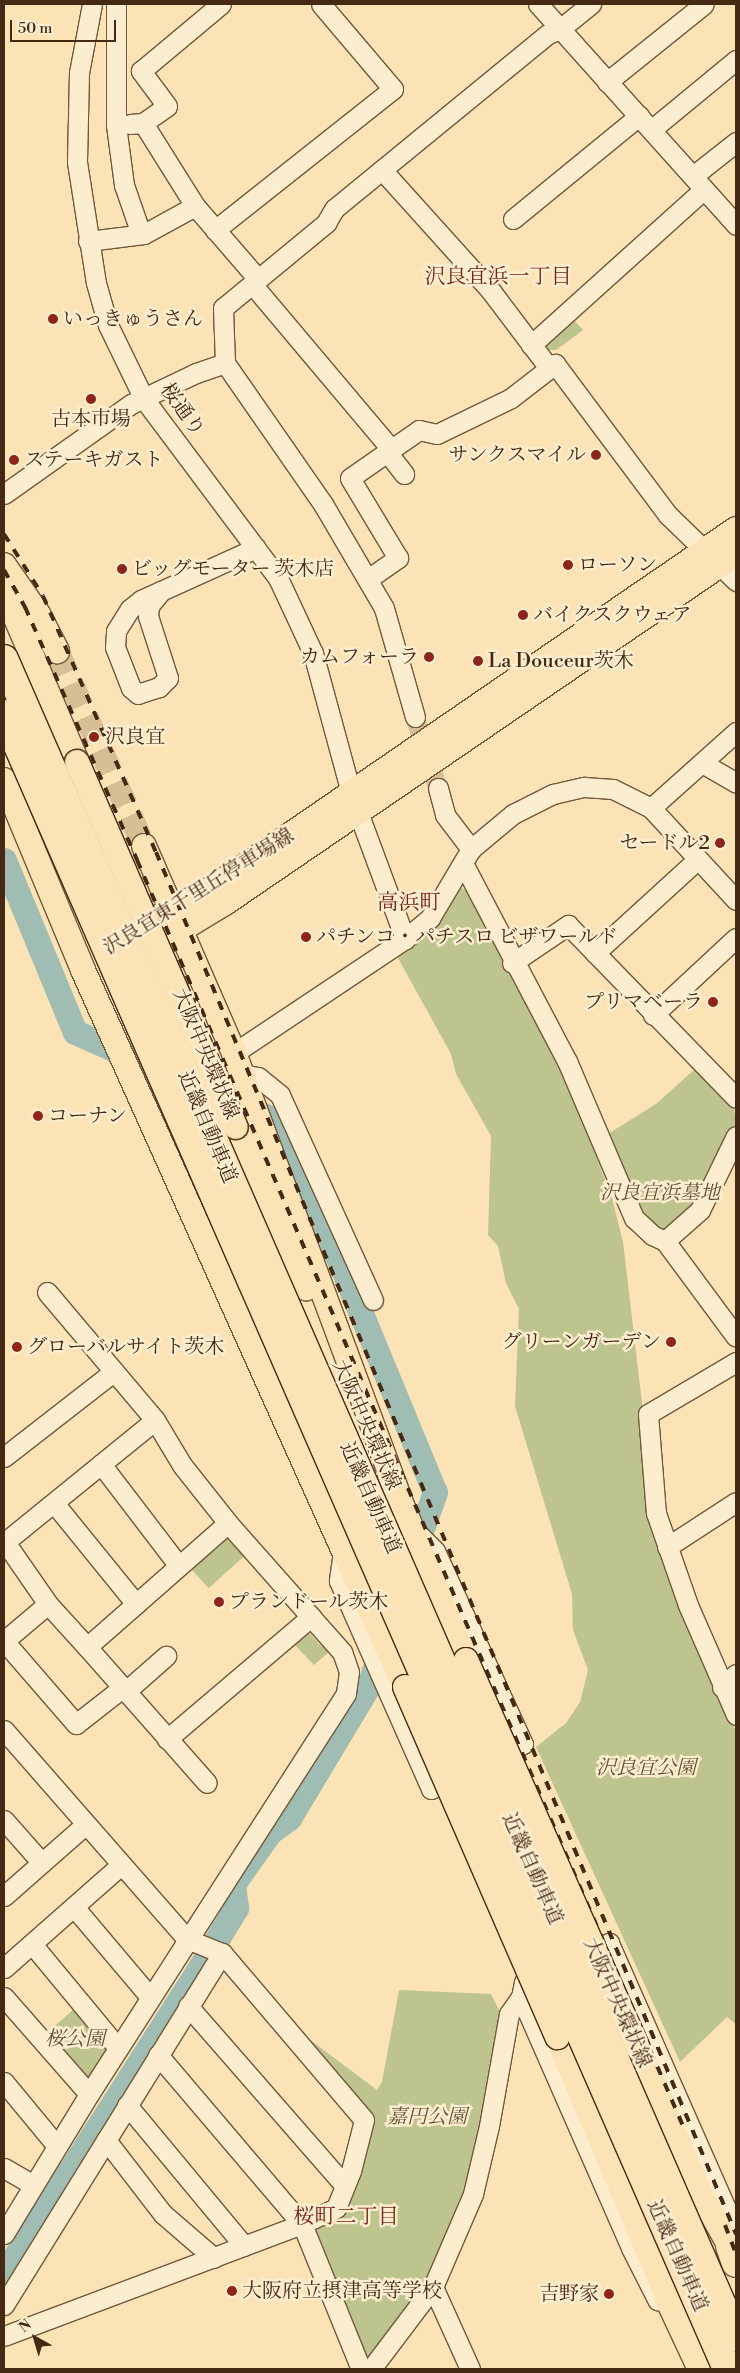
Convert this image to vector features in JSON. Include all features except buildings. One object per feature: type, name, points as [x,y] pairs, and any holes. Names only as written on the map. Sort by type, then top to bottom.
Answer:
[{"type":"highway","name":"近畿自動車道","points":[[4,659],[736,2337]]},
{"type":"highway","name":"近畿自動車道","points":[[4,714],[727,2369]]},
{"type":"highway","points":[[668,2296],[702,2369]]},
{"type":"main road","name":"沢良宜東千里丘停車場線","points":[[83,970],[114,941],[214,887],[354,802],[725,562],[736,529]]},
{"type":"main road","points":[[4,565],[38,614],[57,651]]},
{"type":"main road","name":"大阪中央環状線","points":[[4,590],[236,1127],[396,1489],[407,1523],[466,1660],[638,2048],[699,2191],[735,2249]]},
{"type":"main road","points":[[4,780],[83,970],[405,1687],[557,2037],[668,2296],[693,2369]]},
{"type":"main road","name":"沢良宜東千里丘停車場線","points":[[83,970],[124,963],[183,930],[354,802]]},
{"type":"main road","points":[[144,846],[183,930],[238,1064],[396,1489]]},
{"type":"street","name":"桜通り","points":[[92,4],[79,73],[76,122],[77,162],[88,242],[108,325],[144,399],[278,578],[313,654],[354,802],[405,939]]},
{"type":"street","points":[[116,4],[116,124],[124,185],[142,234]]},
{"type":"street","points":[[116,124],[143,123],[167,106],[141,71],[222,4]]},
{"type":"street","points":[[215,230],[393,89],[321,4]]},
{"type":"street","points":[[538,4],[736,225]]},
{"type":"street","points":[[415,717],[384,608],[323,504],[225,363],[223,308],[326,223],[334,209],[548,34],[560,29],[591,4]]},
{"type":"street","points":[[608,82],[704,4]]},
{"type":"street","points":[[512,218],[736,60]]},
{"type":"street","points":[[143,123],[194,206],[389,451],[404,474]]},
{"type":"street","points":[[531,345],[698,183],[736,142]]},
{"type":"street","points":[[382,170],[491,291],[531,345],[552,366],[668,515],[725,562]]},
{"type":"street","points":[[88,242],[142,234],[194,206]]},
{"type":"street","points":[[4,494],[131,404],[196,373],[225,363]]},
{"type":"street","points":[[368,580],[398,558],[350,478],[419,430],[437,434],[511,398],[552,366]]},
{"type":"street","points":[[161,591],[149,606],[148,616],[168,678],[160,687],[138,694],[131,688],[115,646],[116,632],[130,609],[161,591],[256,548]]},
{"type":"street","points":[[651,808],[736,732]]},
{"type":"street","points":[[702,763],[736,783]]},
{"type":"street","points":[[373,1300],[280,1095],[238,1064],[405,939],[430,918],[467,857],[512,814],[552,794],[584,787],[612,789],[651,808],[736,900]]},
{"type":"street","points":[[438,788],[445,815],[467,857],[512,963],[567,1061],[634,1218],[652,1235],[665,1241],[736,1336]]},
{"type":"street","points":[[595,953],[698,859]]},
{"type":"street","points":[[512,963],[568,925],[653,1015],[736,1098]]},
{"type":"street","points":[[653,1015],[736,938]]},
{"type":"street","points":[[665,1241],[700,1210],[736,1136]]},
{"type":"street","points":[[4,2234],[150,1997],[346,1693],[349,1672],[342,1652],[228,1523],[182,1465],[155,1420],[47,1292]]},
{"type":"street","points":[[736,1362],[648,1414],[656,1514],[667,1547],[722,1686],[736,1715]]},
{"type":"street","points":[[4,1457],[113,1372]]},
{"type":"street","points":[[155,1420],[54,1503],[4,1541],[48,1604],[207,1783]]},
{"type":"street","points":[[101,1464],[179,1566]]},
{"type":"street","points":[[667,1547],[736,1502]]},
{"type":"street","points":[[54,1503],[136,1604]]},
{"type":"street","points":[[87,1647],[228,1523]]},
{"type":"street","points":[[343,1551],[339,1581],[431,1789],[523,1744],[435,1551],[407,1523]]},
{"type":"street","points":[[48,1604],[4,1641],[76,1724],[124,1690],[166,1656]]},
{"type":"street","points":[[167,1739],[311,1617]]},
{"type":"street","points":[[722,1686],[736,1674]]},
{"type":"street","points":[[4,1730],[187,1939],[222,1953],[364,2120],[351,2171],[336,2208],[302,2224],[214,2258],[4,2336]]},
{"type":"street","points":[[4,1820],[42,1862]]},
{"type":"street","points":[[4,1896],[86,1824]]},
{"type":"street","points":[[4,1968],[121,1865]]},
{"type":"street","points":[[74,1907],[150,1997]]},
{"type":"street","points":[[371,2369],[433,2287],[473,2194],[489,2126],[509,2014],[520,1997],[524,1982],[609,1943],[735,2249]]},
{"type":"street","points":[[32,1944],[118,2048]]},
{"type":"street","points":[[4,2305],[222,1953]]},
{"type":"street","points":[[4,1997],[89,2094]]},
{"type":"street","points":[[520,1997],[631,2248],[693,2369]]},
{"type":"street","points":[[188,2006],[344,2186]]},
{"type":"street","points":[[158,2054],[302,2224],[362,2369]]},
{"type":"street","points":[[4,2082],[57,2146]]},
{"type":"street","points":[[127,2105],[244,2246]]},
{"type":"street","points":[[106,2140],[163,2214],[214,2258]]},
{"type":"street","points":[[4,2168],[34,2185]]},
{"type":"street","points":[[433,2287],[470,2369]]},
{"type":"green space","points":[[571,317],[583,330],[556,350],[546,350],[545,339]]},
{"type":"green space","name":"沢良宜公園","points":[[459,886],[465,890],[561,1063],[612,1198],[623,1242],[643,1411],[680,1606],[736,1732],[736,2024],[727,2017],[680,2062],[536,1747],[566,1723],[580,1702],[588,1670],[573,1630],[572,1594],[515,1406],[519,1309],[506,1283],[498,1246],[488,1235],[491,1136],[456,1074],[451,1054],[398,958],[432,927]]},
{"type":"green space","name":"沢良宜浜墓地","points":[[695,1069],[734,1109],[736,1123],[699,1199],[664,1232],[649,1228],[603,1137],[656,1104]]},
{"type":"green space","points":[[227,1534],[246,1555],[209,1588],[190,1567]]},
{"type":"green space","points":[[308,1631],[320,1645],[324,1642],[329,1652],[314,1665],[293,1643]]},
{"type":"green space","name":"嘉円公園","points":[[399,1990],[491,1994],[503,2018],[467,2192],[425,2286],[366,2366],[309,2237],[324,2221],[371,2114],[309,2039],[377,2090],[382,2082]]},
{"type":"green space","name":"桜公園","points":[[76,2007],[110,2048],[87,2084],[44,2036]]},
{"type":"waterway","points":[[4,860],[75,1032],[170,1074]]},
{"type":"waterway","points":[[241,1105],[283,1124],[435,1492],[412,1557]]},
{"type":"waterway","points":[[4,2274],[236,1908],[233,1884],[270,1832],[289,1818],[369,1685],[383,1645]]},
{"type":"tunnel","points":[[57,651],[144,846]]},
{"type":"tunnel","points":[[415,717],[438,788]]},
{"type":"railway","points":[[4,534],[43,596],[156,852],[736,2234]]},
{"type":"railway","points":[[4,570],[25,607],[137,860],[683,2126]]},
{"type":"railway","points":[[725,2225],[736,2253]]},
{"type":"place","name":"いっきゅうさん","points":[[53,319]]},
{"type":"place","name":"古本市場","points":[[91,399]]},
{"type":"place","name":"サンクスマイル","points":[[596,455]]},
{"type":"place","name":"ステーキガスト","points":[[14,460]]},
{"type":"place","name":"ローソン","points":[[568,565]]},
{"type":"place","name":"ビッグモーター 茨木店","points":[[122,569]]},
{"type":"place","name":"バイクスクウェア","points":[[523,615]]},
{"type":"place","name":"カムフォーラ","points":[[429,657]]},
{"type":"place","name":"La Douceur茨木","points":[[478,661]]},
{"type":"place","name":"沢良宜","points":[[94,737]]},
{"type":"place","name":"セードル2","points":[[720,843]]},
{"type":"place","name":"パチンコ・パチスロ ビザワールド","points":[[306,937]]},
{"type":"place","name":"プリマベーラ","points":[[713,1002]]},
{"type":"place","name":"コーナン","points":[[38,1116]]},
{"type":"place","name":"グリーンガーデン","points":[[671,1342]]},
{"type":"place","name":"グローバルサイト茨木","points":[[17,1347]]},
{"type":"place","name":"プランドール茨木","points":[[219,1602]]},
{"type":"place","name":"大阪府立摂津高等学校","points":[[232,2291]]},
{"type":"place","name":"吉野家","points":[[609,2294]]},
{"type":"district","name":"沢良宜浜一丁目","points":[[498,277]]},
{"type":"district","name":"高浜町","points":[[409,903]]},
{"type":"district","name":"桜町二丁目","points":[[346,2217]]}]
